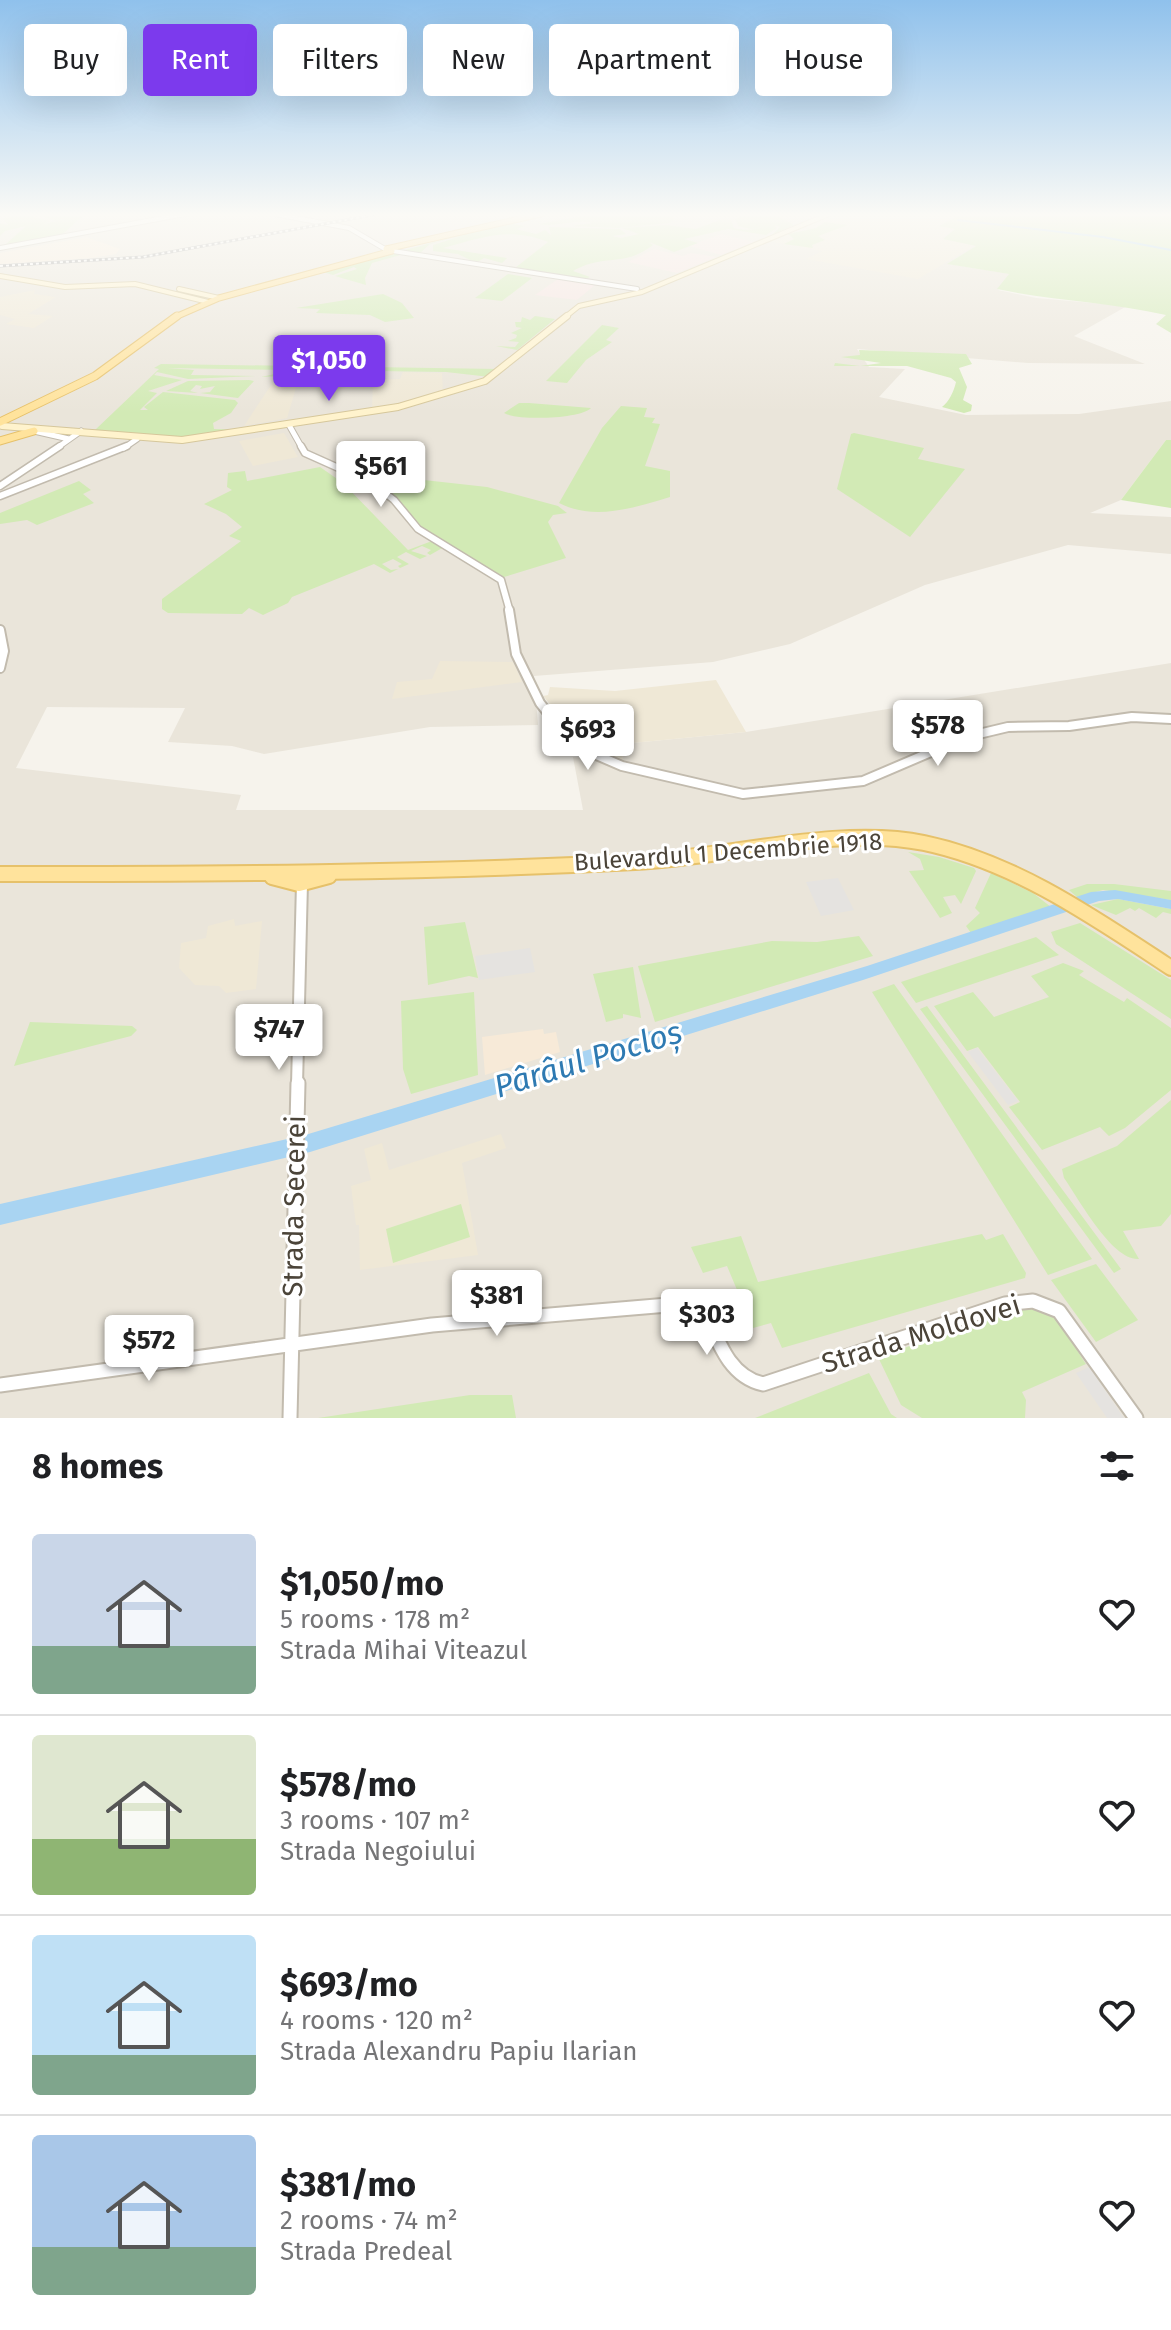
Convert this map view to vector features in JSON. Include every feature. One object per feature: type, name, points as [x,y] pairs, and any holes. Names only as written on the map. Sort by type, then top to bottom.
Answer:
[{"type":"main road","points":[[25,280],[65,287],[135,284],[208,302]]},
{"type":"main road","points":[[119,284],[135,280]]},
{"type":"main road","points":[[145,280],[219,298]]},
{"type":"main road","points":[[1,425],[105,369],[166,321],[219,298],[282,280]]},
{"type":"main road","points":[[1,425],[34,431],[84,432],[137,439],[200,438],[398,407],[481,383],[570,311],[662,280]]},
{"type":"main road","points":[[1,425],[9,434],[1,440]]},
{"type":"main road","points":[[1,440],[34,431]]},
{"type":"main road","name":"Bulevardul 1 Decembrie 1918","points":[[0,874],[264,874],[300,881],[349,871],[676,860],[868,839],[894,840],[920,843],[974,857],[1061,899],[1171,968]]},
{"type":"street","points":[[575,280],[637,290]]},
{"type":"street","points":[[289,425],[305,453],[372,483],[394,500],[421,532],[501,580],[506,589],[513,645],[540,703],[580,751],[622,766],[743,794],[863,781],[985,731],[1087,725],[1132,717],[1171,719]]},
{"type":"street","points":[[34,431],[69,439]]},
{"type":"street","points":[[0,486],[84,432]]},
{"type":"street","points":[[0,496],[119,451],[137,439]]},
{"type":"street","points":[[0,630],[4,651],[0,668]]},
{"type":"street","name":"Strada Secerei","points":[[290,1418],[300,881]]},
{"type":"street","name":"Strada Moldovei","points":[[293,1344],[547,1314],[668,1305],[703,1307],[734,1369],[747,1382],[763,1384],[1005,1304],[1042,1300],[1059,1311],[1136,1418]]},
{"type":"street","points":[[0,1385],[293,1344]]},
{"type":"shaded area","points":[[0,280],[1005,280],[998,290],[1036,298],[1127,306],[1074,336],[1145,364],[1028,363],[857,349],[869,367],[905,369],[879,397],[966,415],[1079,414],[1171,401],[1171,440],[1166,440],[1121,500],[1090,513],[1171,517],[1171,554],[1068,545],[925,585],[790,644],[713,662],[534,676],[538,725],[430,727],[264,754],[232,746],[168,742],[185,708],[47,707],[16,768],[241,795],[236,810],[583,810],[573,757],[623,761],[622,744],[746,732],[1171,663],[1171,1418],[0,1418]]},
{"type":"shaded area","points":[[556,280],[595,285],[577,300],[535,295]]},
{"type":"shaded area","points":[[35,290],[34,294],[56,297],[28,314],[53,316],[34,328],[6,324],[15,319],[0,315],[0,297]]},
{"type":"shaded area","points":[[403,372],[442,373],[443,392],[372,409],[373,380],[400,379]]},
{"type":"shaded area","points":[[298,381],[287,418],[244,426],[271,385]]},
{"type":"shaded area","points":[[284,433],[298,457],[253,466],[239,441]]},
{"type":"shaded area","points":[[440,661],[513,662],[522,682],[392,699],[397,682],[432,679]]},
{"type":"shaded area","points":[[716,680],[746,732],[622,744],[623,761],[585,747],[543,696],[548,695],[550,687],[615,691]]},
{"type":"shaded area","points":[[838,878],[854,910],[821,916],[806,882]]},
{"type":"shaded area","points":[[234,919],[235,926],[262,921],[256,989],[226,993],[219,986],[195,985],[179,968],[181,943],[206,938],[208,926]]},
{"type":"shaded area","points":[[530,948],[535,972],[479,980],[475,956]]},
{"type":"shaded area","points":[[543,1029],[544,1034],[556,1032],[560,1052],[485,1075],[482,1037]]},
{"type":"shaded area","points":[[977,1048],[1018,1101],[1008,1105],[968,1052]]},
{"type":"shaded area","points":[[501,1134],[506,1148],[462,1163],[478,1255],[360,1270],[359,1225],[356,1225],[351,1186],[371,1180],[364,1149],[382,1143],[389,1170]]},
{"type":"shaded area","points":[[1089,1367],[1124,1418],[1107,1418],[1076,1373]]},
{"type":"green space","points":[[500,280],[529,280],[502,301],[475,298]]},
{"type":"green space","points":[[1004,280],[1171,280],[1171,333],[1156,324],[1166,315],[997,289]]},
{"type":"green space","points":[[383,294],[402,303],[414,318],[385,322],[370,315],[316,313],[320,309],[296,308]]},
{"type":"green space","points":[[535,316],[555,319],[517,350],[496,346],[515,347],[519,342],[508,341],[516,338],[517,335],[511,333],[522,328],[516,327],[515,322],[521,322],[522,317],[530,320]]},
{"type":"green space","points":[[602,325],[619,328],[606,340],[612,342],[586,360],[567,383],[546,381]]},
{"type":"green space","points":[[859,350],[966,354],[972,364],[959,368],[967,387],[963,400],[972,405],[971,411],[964,413],[942,407],[956,382],[951,378],[907,366],[860,366],[881,363],[841,357],[860,355]]},
{"type":"green space","points":[[161,364],[500,369],[490,377],[446,372],[306,370],[305,373],[274,381],[281,376],[261,377],[293,370],[167,368],[194,370],[191,375],[256,376],[188,379],[157,372],[154,375],[182,380],[148,391],[157,393],[140,410],[148,410],[144,407],[163,392],[235,400],[238,403],[231,413],[213,423],[214,429],[251,430],[182,437],[95,430]]},
{"type":"green space","points":[[188,381],[254,381],[238,398],[200,393],[210,392],[215,386],[200,389],[202,386],[196,385],[190,391],[198,393],[166,391]]},
{"type":"green space","points":[[519,403],[591,408],[575,415],[549,418],[504,413]]},
{"type":"green space","points":[[621,406],[647,408],[644,417],[655,418],[652,423],[660,424],[645,466],[670,471],[670,497],[600,512],[559,503],[602,428]]},
{"type":"green space","points":[[851,434],[924,448],[918,459],[965,469],[910,537],[837,489]]},
{"type":"green space","points":[[1166,440],[1171,440],[1171,508],[1121,500]]},
{"type":"green space","points":[[320,467],[343,483],[408,550],[432,541],[444,547],[430,555],[427,553],[431,550],[422,546],[411,551],[427,556],[420,559],[406,552],[397,557],[409,564],[400,568],[398,566],[402,564],[393,559],[382,564],[391,570],[398,569],[390,573],[374,564],[292,597],[288,603],[263,615],[249,608],[242,614],[168,613],[162,609],[162,599],[241,541],[229,536],[242,527],[226,514],[204,504],[232,490],[227,487],[228,473],[245,471],[247,481]]},
{"type":"green space","points":[[397,477],[487,487],[558,506],[567,513],[553,515],[548,522],[566,558],[504,577],[420,528],[384,487]]},
{"type":"green space","points":[[79,481],[91,490],[83,494],[94,503],[37,525],[27,520],[0,524],[0,513]]},
{"type":"green space","points":[[908,852],[939,857],[974,868],[976,871],[961,904],[955,895],[943,897],[952,913],[940,918],[909,871],[924,870],[920,859]]},
{"type":"green space","points":[[991,873],[1033,893],[1051,907],[971,933],[966,926],[980,913],[975,908]]},
{"type":"green space","points":[[1087,884],[1171,891],[1171,900],[1103,890],[1077,897],[1069,890]]},
{"type":"green space","points":[[1118,899],[1171,909],[1171,914],[1163,912],[1156,918],[1139,908],[1135,911],[1130,908],[1116,915],[1091,905]]},
{"type":"green space","points":[[465,922],[478,978],[469,976],[428,985],[424,927]]},
{"type":"green space","points":[[1080,923],[1171,980],[1171,1019],[1056,944],[1051,932]]},
{"type":"green space","points":[[859,936],[873,956],[655,1022],[638,966],[772,941],[817,942]]},
{"type":"green space","points":[[1036,937],[1059,955],[916,1003],[901,982]]},
{"type":"green space","points":[[1063,963],[1084,971],[1079,975],[1124,1002],[1127,998],[1171,1028],[1171,1090],[1125,1128],[1109,1136],[1100,1127],[1042,1150],[1009,1107],[1020,1102],[978,1047],[967,1051],[934,1006],[973,992],[994,1017],[1049,997],[1031,976]]},
{"type":"green space","points":[[633,967],[641,1018],[623,1014],[623,1018],[606,1022],[593,974]]},
{"type":"green space","points":[[894,984],[1092,1259],[1048,1275],[872,992]]},
{"type":"green space","points":[[474,992],[478,1075],[411,1094],[403,1069],[401,1001]]},
{"type":"green space","points":[[927,1006],[1121,1269],[1114,1273],[920,1009]]},
{"type":"green space","points":[[30,1022],[132,1026],[137,1030],[131,1036],[14,1066]]},
{"type":"green space","points":[[1171,1100],[1171,1214],[1161,1226],[1123,1231],[1139,1259],[1129,1257],[1107,1240],[1097,1227],[1064,1178],[1062,1169],[1117,1146]]},
{"type":"green space","points":[[461,1204],[470,1237],[393,1263],[386,1229]]},
{"type":"green space","points":[[982,1234],[986,1240],[1003,1234],[1026,1273],[1025,1278],[782,1348],[771,1323],[753,1328],[727,1266],[703,1273],[691,1247],[741,1236],[758,1282]]},
{"type":"green space","points":[[1096,1264],[1138,1320],[1096,1342],[1051,1280]]},
{"type":"green space","points":[[1032,1307],[1057,1320],[1086,1364],[1022,1392],[1026,1400],[1025,1418],[922,1418],[901,1405],[878,1357],[1019,1308]]},
{"type":"green space","points":[[869,1373],[891,1414],[897,1418],[755,1418]]},
{"type":"green space","points":[[470,1395],[512,1395],[516,1418],[318,1418]]},
{"type":"water","name":"Pârâul Pocloș","points":[[1115,890],[1171,900],[1171,909],[1118,899],[1099,901],[863,980],[310,1152],[0,1225],[0,1204],[305,1135],[867,966],[1091,892]]}]
